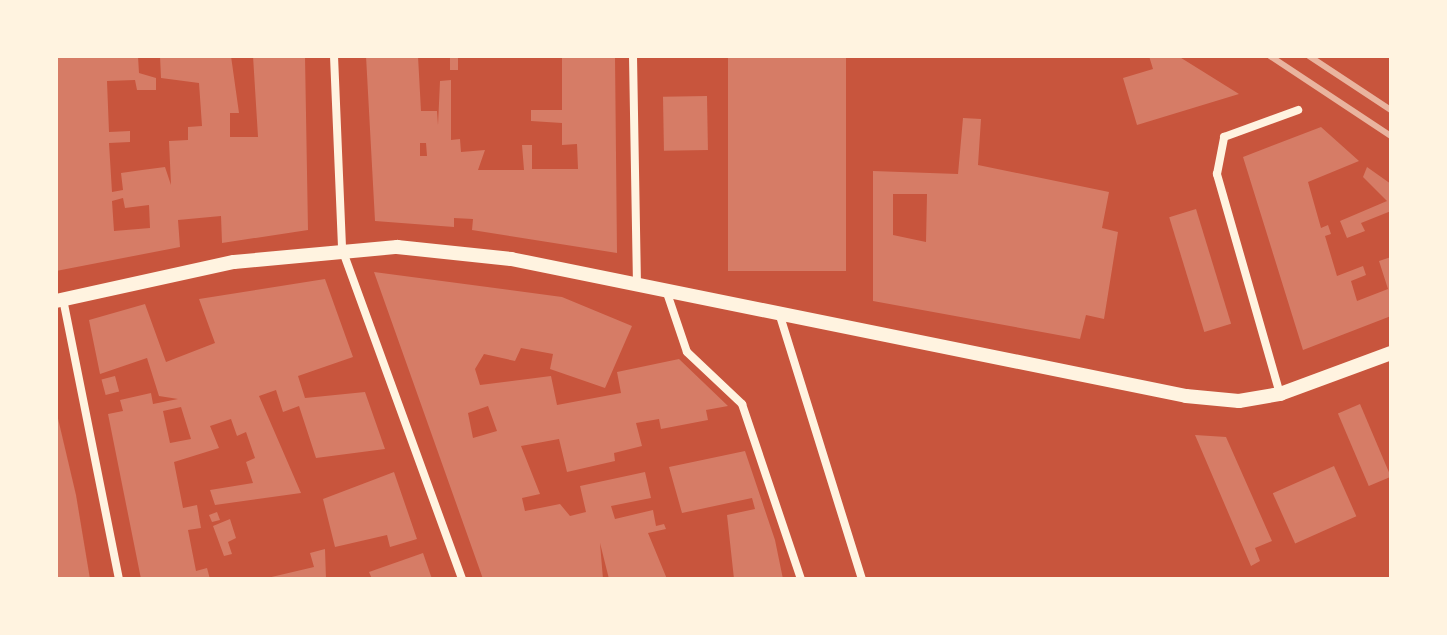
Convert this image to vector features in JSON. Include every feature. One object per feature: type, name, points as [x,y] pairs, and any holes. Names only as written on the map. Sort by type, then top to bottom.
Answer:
[{"type":"street","points":[[334,56],[342,249],[462,579]]},
{"type":"street","points":[[633,56],[637,286]]},
{"type":"street","points":[[1280,394],[1217,174],[1224,137],[1298,110]]},
{"type":"street","points":[[119,579],[59,300],[234,262],[342,249],[511,259],[1186,396],[1239,401],[1280,394],[1391,353]]},
{"type":"street","points":[[667,293],[687,352],[742,404],[801,579]]},
{"type":"street","points":[[780,316],[862,579]]},
{"type":"building","points":[[56,56],[138,56],[139,73],[156,78],[156,90],[137,90],[135,80],[107,81],[109,132],[130,131],[130,142],[109,143],[112,192],[123,190],[121,173],[165,167],[171,185],[169,141],[188,140],[188,127],[202,126],[199,83],[161,78],[160,56],[231,56],[239,113],[230,113],[230,137],[258,137],[253,56],[305,56],[308,230],[222,243],[221,216],[178,220],[180,247],[56,271]],"holes":[[[123,198],[125,208],[149,205],[150,228],[114,231],[112,201]]]},
{"type":"building","points":[[366,56],[418,56],[421,111],[437,111],[438,125],[440,81],[451,80],[451,140],[460,139],[461,152],[485,150],[478,170],[524,170],[522,145],[532,145],[532,169],[578,169],[577,144],[562,145],[562,123],[531,121],[531,110],[562,110],[562,56],[615,56],[617,253],[472,230],[473,219],[454,218],[454,227],[375,221]],"holes":[[[420,143],[426,143],[427,156],[420,156]]]},
{"type":"building","points":[[450,56],[458,56],[458,70],[450,70]]},
{"type":"building","points":[[728,56],[846,56],[846,271],[728,271]]},
{"type":"building","points":[[1149,56],[1178,56],[1239,94],[1137,125],[1123,78],[1153,69]]},
{"type":"building","points":[[707,96],[708,150],[664,151],[663,97]]},
{"type":"building","points":[[963,118],[981,119],[978,165],[1109,192],[1102,228],[1118,232],[1104,319],[1086,315],[1080,339],[873,301],[873,171],[958,174]],"holes":[[[893,194],[927,194],[926,242],[893,235]]]},
{"type":"building","points":[[1321,127],[1359,161],[1308,182],[1321,228],[1328,225],[1331,234],[1325,236],[1337,276],[1363,266],[1366,275],[1351,281],[1357,301],[1388,289],[1379,261],[1391,257],[1391,316],[1303,350],[1243,157]]},
{"type":"building","points":[[1367,167],[1391,184],[1391,211],[1361,223],[1365,231],[1347,238],[1340,221],[1387,201],[1363,177]]},
{"type":"building","points":[[1196,209],[1231,324],[1204,332],[1169,217]]},
{"type":"building","points":[[374,272],[562,297],[632,326],[605,388],[550,369],[553,354],[521,348],[515,361],[484,354],[475,369],[480,385],[551,376],[557,405],[621,393],[617,372],[679,359],[728,406],[706,410],[708,420],[661,429],[659,419],[636,423],[642,446],[614,453],[615,461],[567,472],[559,439],[521,446],[540,494],[522,498],[525,511],[560,504],[570,516],[586,512],[580,486],[645,472],[651,498],[611,506],[615,519],[653,510],[656,526],[664,524],[666,529],[648,533],[667,579],[609,579],[600,543],[603,579],[483,579]],"holes":[[[488,406],[497,431],[473,438],[468,413]]]},
{"type":"building","points":[[325,279],[353,357],[298,376],[305,398],[365,392],[385,449],[316,458],[299,406],[283,412],[276,390],[259,396],[301,493],[215,505],[210,490],[253,483],[246,462],[255,458],[246,432],[237,436],[231,419],[210,426],[219,448],[174,462],[183,508],[197,505],[201,528],[188,530],[196,571],[207,568],[210,579],[141,579],[108,414],[123,411],[120,400],[151,393],[153,404],[178,399],[159,396],[147,358],[100,374],[89,320],[145,304],[166,362],[215,343],[199,299]],"holes":[[[181,407],[191,439],[170,443],[163,411]]]},
{"type":"building","points":[[115,376],[119,391],[106,395],[101,380]]},
{"type":"building","points":[[1360,404],[1391,477],[1369,486],[1338,413]]},
{"type":"building","points":[[56,410],[76,495],[90,579],[56,579]]},
{"type":"building","points":[[1195,435],[1226,437],[1272,541],[1255,548],[1260,561],[1251,566]]},
{"type":"building","points":[[745,451],[775,540],[783,579],[734,579],[727,515],[755,509],[752,498],[682,513],[669,467]]},
{"type":"building","points":[[1334,466],[1356,516],[1295,543],[1273,493]]},
{"type":"building","points":[[394,472],[417,539],[390,547],[387,535],[335,547],[323,499]]},
{"type":"building","points":[[217,512],[220,520],[212,522],[209,515]]},
{"type":"building","points":[[230,519],[236,538],[228,542],[232,554],[224,556],[213,526]]},
{"type":"building","points":[[325,549],[326,579],[263,579],[314,567],[310,553]]},
{"type":"building","points":[[423,553],[432,579],[372,579],[369,572]]},
{"type":"railway","points":[[1270,56],[1391,136]]},
{"type":"railway","points":[[1309,56],[1391,110]]}]
